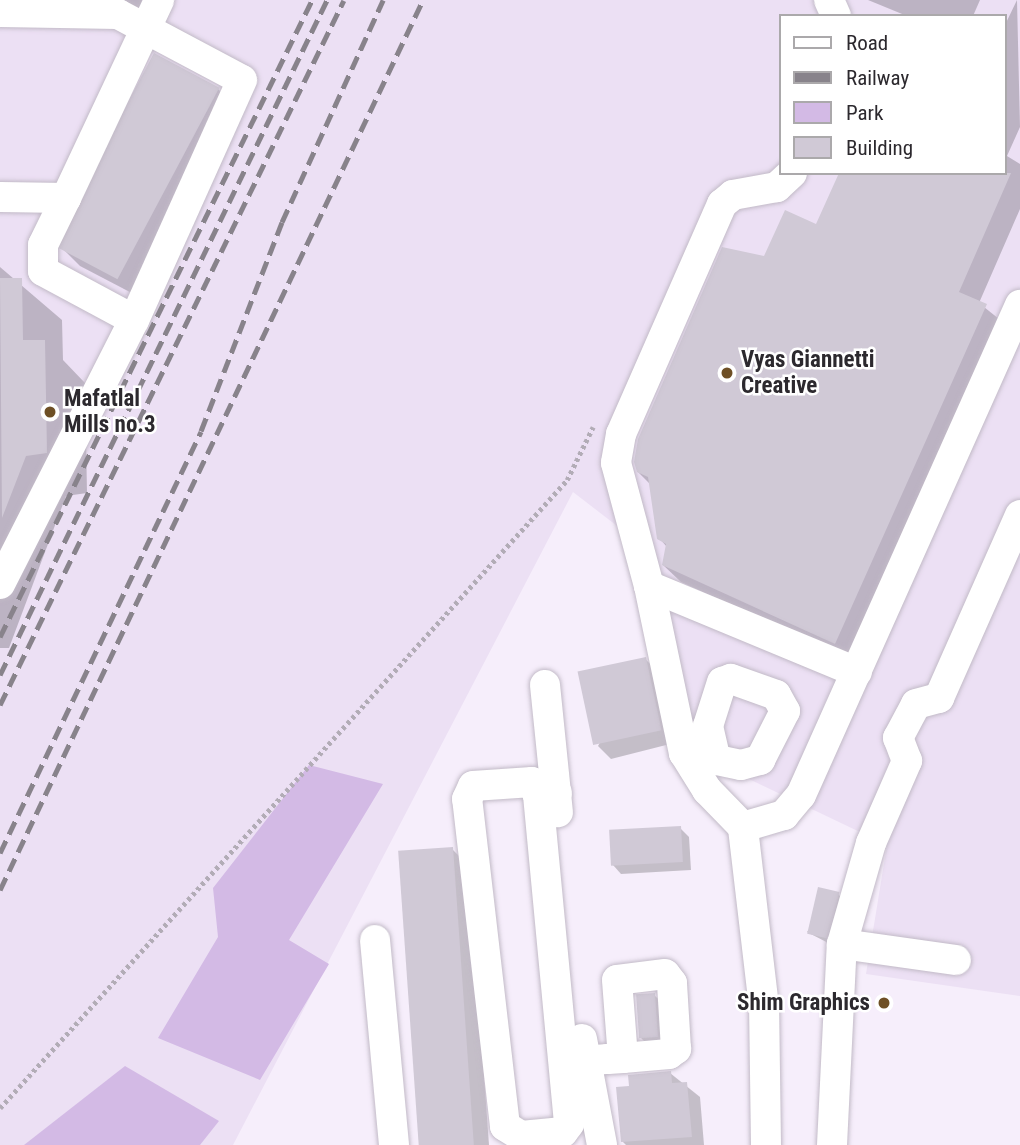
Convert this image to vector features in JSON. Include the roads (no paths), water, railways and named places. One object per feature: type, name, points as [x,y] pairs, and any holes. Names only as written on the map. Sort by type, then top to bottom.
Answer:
[{"type":"street","points":[[134,320],[43,271],[43,245],[150,28],[159,0]]},
{"type":"street","points":[[0,12],[118,15],[150,28],[242,80],[134,320],[0,584]]},
{"type":"street","points":[[766,1145],[764,1007],[743,827],[707,790],[684,753],[649,586],[620,490],[621,434],[722,204],[733,195],[777,187],[790,175]]},
{"type":"street","points":[[0,197],[66,198]]},
{"type":"street","points":[[743,827],[784,815],[801,795],[1020,305]]},
{"type":"street","points":[[832,1145],[842,944],[872,843],[907,761],[898,738],[916,704],[939,698],[1020,515]]},
{"type":"street","points":[[649,586],[857,672]]},
{"type":"street","points":[[545,685],[547,794],[578,1072],[602,1145]]},
{"type":"street","points":[[684,753],[716,760]]},
{"type":"street","points":[[547,794],[532,782],[473,786],[467,799],[509,1131],[567,1130],[578,1072]]},
{"type":"street","points":[[375,940],[394,1145]]},
{"type":"street","points":[[842,944],[957,960]]},
{"type":"street","points":[[578,1072],[623,1058]]},
{"type":"railway","points":[[0,637],[312,0]]},
{"type":"railway","points":[[0,675],[327,0]]},
{"type":"railway","points":[[0,705],[344,0]]},
{"type":"railway","points":[[0,853],[201,431],[282,222],[383,0]]},
{"type":"railway","points":[[0,890],[423,0]]},
{"type":"place","name":"Vyas Giannetti Creative","points":[[727,373]]},
{"type":"place","name":"Mafatlal Mills no.3","points":[[50,412]]},
{"type":"place","name":"Shim Graphics","points":[[884,1003]]}]
